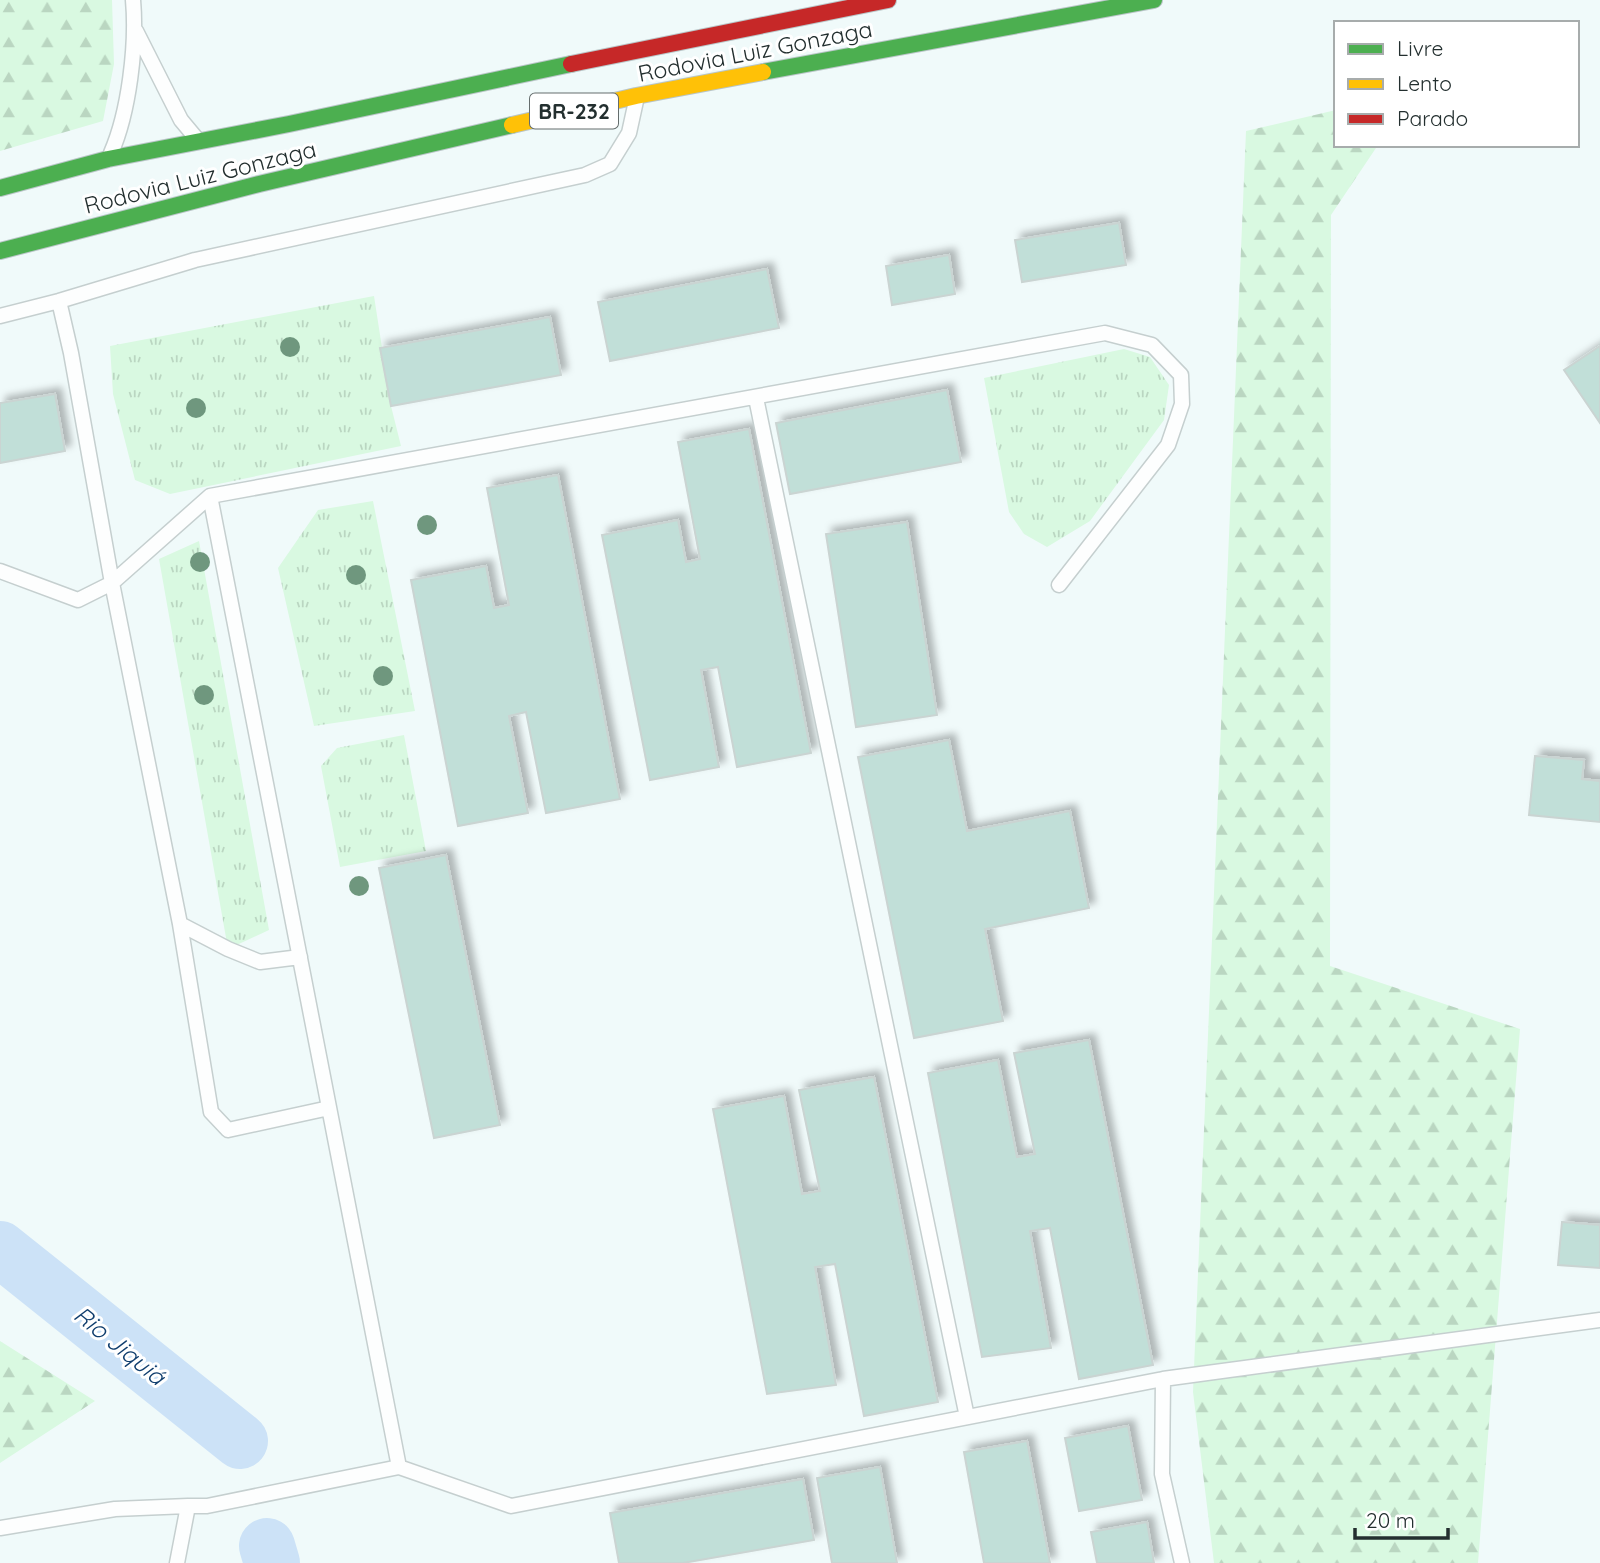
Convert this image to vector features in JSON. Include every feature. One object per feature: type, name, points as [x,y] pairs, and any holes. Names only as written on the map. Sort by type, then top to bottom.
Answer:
[{"type":"highway","name":"Rodovia Luiz Gonzaga","points":[[0,188],[108,159],[888,0]]},
{"type":"highway","name":"Rodovia Luiz Gonzaga","points":[[0,251],[259,184],[636,96],[1154,0]]},
{"type":"lane","points":[[108,159],[119,136],[122,122],[135,30],[133,0]]},
{"type":"lane","points":[[135,30],[181,120],[198,141]]},
{"type":"lane","points":[[0,316],[195,260],[584,175],[610,164],[629,133],[636,96]]},
{"type":"lane","points":[[59,301],[180,924],[211,1112],[228,1130],[329,1108]]},
{"type":"lane","points":[[0,571],[78,600],[112,583],[210,496],[1105,334],[1152,345],[1181,375],[1182,404],[1168,445],[1059,585]]},
{"type":"lane","points":[[756,398],[967,1417]]},
{"type":"lane","points":[[210,496],[399,1467]]},
{"type":"lane","points":[[180,924],[260,962],[300,957]]},
{"type":"lane","points":[[0,1528],[115,1509],[207,1506],[399,1467],[511,1506],[1163,1379],[1600,1320]]},
{"type":"lane","points":[[1163,1379],[1162,1474],[1182,1563]]},
{"type":"lane","points":[[177,1563],[188,1506]]},
{"type":"green space","points":[[0,0],[112,0],[114,64],[103,121],[0,151]]},
{"type":"green space","points":[[1334,110],[1334,147],[1377,147],[1331,215],[1330,966],[1520,1029],[1478,1563],[1214,1563],[1193,1392],[1246,131]]},
{"type":"green space","points":[[374,296],[391,406],[401,446],[170,494],[135,480],[113,394],[110,346]]},
{"type":"green space","points":[[1124,349],[1150,357],[1169,385],[1164,420],[1090,521],[1047,547],[1024,534],[1009,512],[984,378]]},
{"type":"green space","points":[[373,501],[415,711],[314,726],[278,568],[318,510]]},
{"type":"green space","points":[[199,541],[269,930],[228,949],[159,559]]},
{"type":"green space","points":[[404,735],[426,851],[340,867],[321,766],[337,748]]},
{"type":"green space","points":[[0,1341],[95,1401],[0,1463]]},
{"type":"building","points":[[1119,223],[1126,265],[1022,282],[1015,240]]},
{"type":"building","points":[[949,255],[955,294],[892,305],[886,266]]},
{"type":"building","points":[[767,269],[779,328],[610,361],[598,302]]},
{"type":"building","points":[[550,317],[561,375],[391,406],[380,348]]},
{"type":"building","points":[[1600,346],[1600,423],[1564,370]]},
{"type":"building","points":[[947,390],[961,462],[790,494],[776,423]]},
{"type":"building","points":[[55,394],[65,451],[0,463],[0,403]]},
{"type":"building","points":[[749,429],[811,753],[737,767],[718,667],[701,670],[719,767],[650,780],[602,535],[678,520],[686,562],[700,559],[678,442]]},
{"type":"building","points":[[558,475],[620,799],[546,813],[526,712],[509,716],[528,813],[458,826],[411,580],[486,566],[494,608],[509,605],[487,488]]},
{"type":"building","points":[[907,522],[937,715],[856,727],[826,534]]},
{"type":"building","points":[[949,740],[967,831],[1070,811],[1089,908],[985,929],[1003,1021],[914,1038],[858,757]]},
{"type":"building","points":[[1535,756],[1584,760],[1582,779],[1600,781],[1600,822],[1529,815]]},
{"type":"building","points":[[446,855],[500,1125],[434,1138],[379,868]]},
{"type":"building","points":[[1089,1040],[1153,1365],[1079,1379],[1050,1228],[1030,1231],[1051,1348],[982,1357],[928,1073],[998,1060],[1017,1157],[1035,1154],[1014,1053]]},
{"type":"building","points":[[874,1077],[938,1402],[864,1416],[835,1264],[815,1267],[836,1385],[767,1394],[713,1109],[784,1096],[802,1194],[820,1191],[799,1090]]},
{"type":"building","points":[[1562,1222],[1600,1225],[1600,1268],[1558,1265]]},
{"type":"building","points":[[1128,1426],[1142,1500],[1079,1511],[1065,1438]]},
{"type":"building","points":[[1027,1441],[1050,1563],[984,1563],[964,1452]]},
{"type":"building","points":[[880,1467],[897,1563],[832,1563],[817,1478]]},
{"type":"building","points":[[803,1479],[814,1540],[683,1563],[619,1563],[610,1513]]},
{"type":"building","points":[[1147,1522],[1154,1563],[1097,1563],[1091,1532]]},
{"type":"waterway","name":"Rio Jiquiá","points":[[0,1249],[240,1441]]},
{"type":"waterway","name":"Rio Jiquiá","points":[[267,1546],[272,1563]]},
{"type":"traffic: fast","points":[[763,72],[1154,0]]},
{"type":"traffic: fast","points":[[0,188],[108,159],[571,64]]},
{"type":"traffic: fast","points":[[0,251],[259,184],[512,125]]},
{"type":"traffic: slow","points":[[512,125],[636,96],[763,72]]},
{"type":"traffic: jam","points":[[571,64],[888,0]]}]
